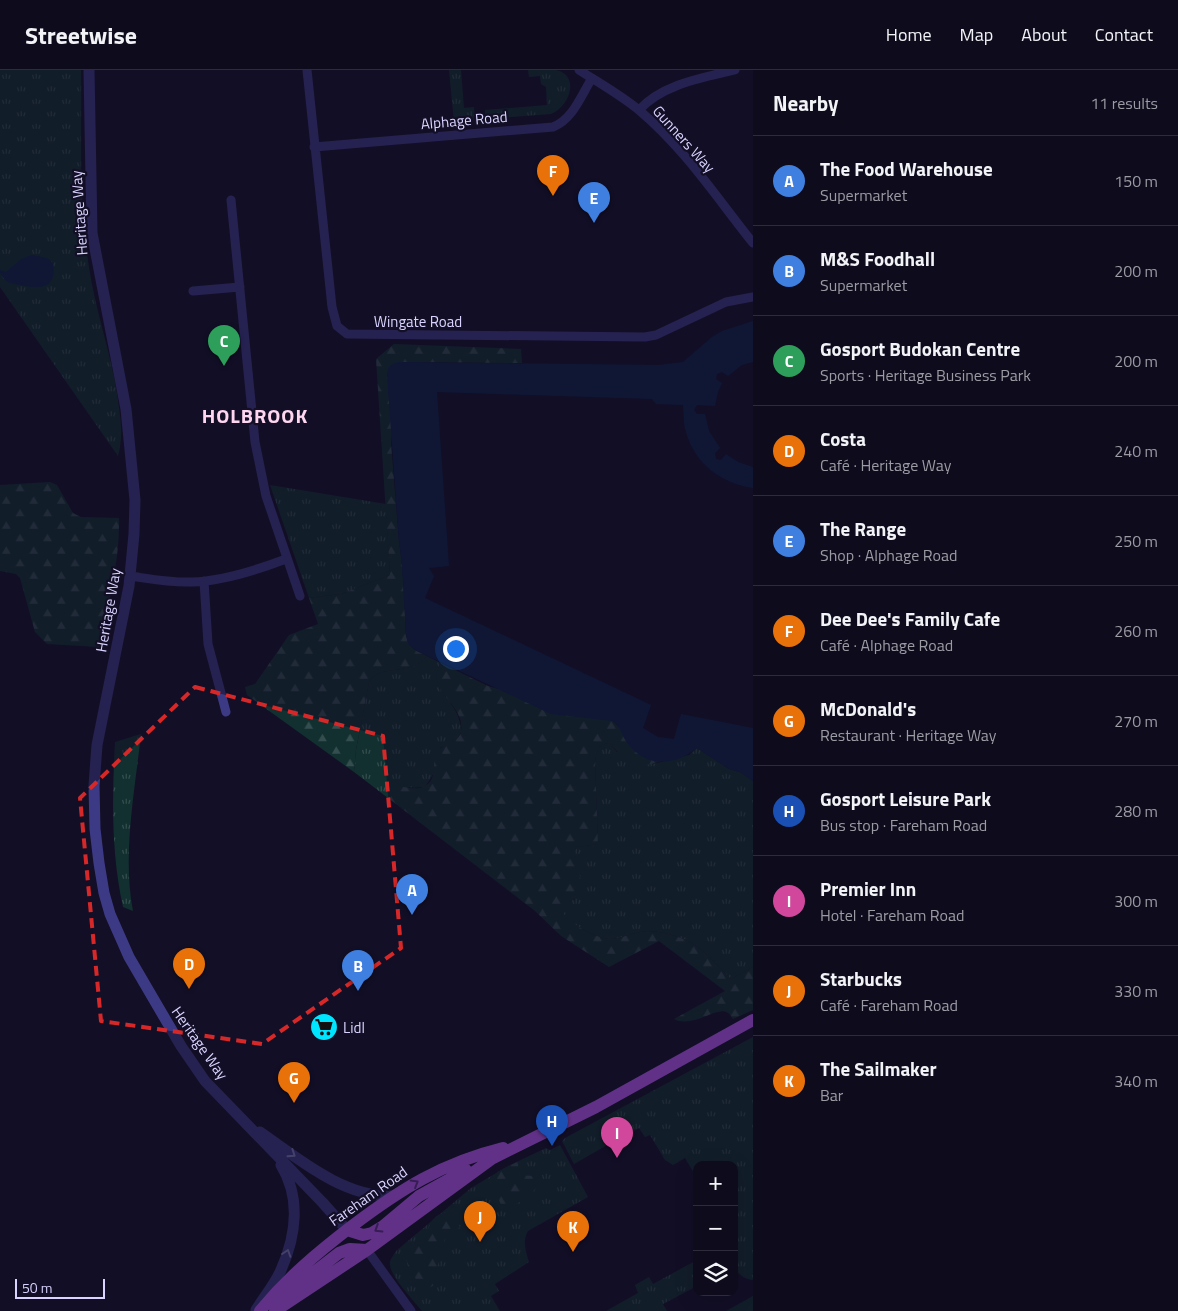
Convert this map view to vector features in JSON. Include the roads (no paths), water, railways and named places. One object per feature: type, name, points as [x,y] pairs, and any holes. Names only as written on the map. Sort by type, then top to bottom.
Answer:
[{"type":"main road","name":"Fareham Road","points":[[275,1311],[367,1250],[493,1158],[596,1107],[753,1020]]},
{"type":"main road","name":"Fareham Road","points":[[261,1311],[280,1287],[318,1251],[394,1196],[428,1175],[476,1155],[517,1145]]},
{"type":"main road","points":[[347,1230],[363,1235],[372,1233],[419,1196],[443,1181],[493,1158]]},
{"type":"main road","points":[[347,1230],[367,1250]]},
{"type":"main road","points":[[261,1311],[339,1253],[350,1248],[367,1250]]},
{"type":"street","name":"Heritage Way","points":[[89,70],[92,232],[126,409],[134,471],[135,518],[130,576],[97,753],[94,786],[95,829],[103,885],[110,914],[129,958],[181,1046],[205,1081],[347,1230]]},
{"type":"street","name":"Wingate Road","points":[[307,70],[332,307],[337,326],[347,334],[645,337],[656,335],[726,302],[753,297]]},
{"type":"street","name":"Gunners Way","points":[[579,70],[639,110],[678,150],[753,242]]},
{"type":"street","points":[[639,110],[648,100],[662,92],[736,70]]},
{"type":"street","name":"Alphage Road","points":[[314,147],[562,124],[592,78]]},
{"type":"street","points":[[231,200],[255,442],[261,479],[286,560],[300,596]]},
{"type":"street","points":[[193,292],[240,287]]},
{"type":"street","points":[[130,576],[177,582],[204,582],[286,560]]},
{"type":"street","points":[[204,582],[208,644],[226,712]]},
{"type":"street","name":"Heritage Way","points":[[238,1116],[290,1153],[333,1179],[363,1193],[375,1196],[394,1196]]},
{"type":"street","name":"Heritage Way","points":[[255,1311],[280,1272],[292,1237],[295,1218],[291,1188],[287,1175],[272,1152]]},
{"type":"street","points":[[367,1250],[411,1311]]},
{"type":"water","points":[[32,255],[47,258],[53,263],[54,272],[50,283],[46,286],[34,287],[6,281],[0,270],[6,272],[21,259]]},
{"type":"water","points":[[753,321],[753,362],[742,365],[728,376],[722,372],[717,374],[716,379],[722,383],[715,406],[697,405],[694,410],[697,414],[705,414],[709,431],[720,448],[715,453],[716,459],[721,460],[726,454],[738,462],[753,467],[753,488],[730,482],[720,477],[696,454],[686,432],[683,405],[656,404],[652,399],[437,392],[449,566],[429,568],[434,576],[425,598],[651,705],[643,728],[658,737],[674,739],[681,714],[753,728],[753,781],[740,772],[729,769],[697,748],[671,761],[652,761],[636,752],[628,744],[613,721],[551,714],[417,651],[409,645],[406,630],[387,375],[390,366],[399,362],[659,365],[683,362],[712,337],[722,331]]},
{"type":"place","name":"Dee Dee's Family Cafe","points":[[553,196]]},
{"type":"place","name":"The Range","points":[[594,223]]},
{"type":"place","name":"Gosport Budokan Centre","points":[[224,366]]},
{"type":"place","name":"The Food Warehouse","points":[[412,915]]},
{"type":"place","name":"Costa","points":[[189,989]]},
{"type":"place","name":"M&S Foodhall","points":[[358,991]]},
{"type":"place","name":"Lidl","points":[[324,1027]]},
{"type":"place","name":"McDonald's","points":[[294,1103]]},
{"type":"place","name":"Gosport Leisure Park","points":[[552,1146]]},
{"type":"place","name":"Premier Inn","points":[[617,1158]]},
{"type":"place","name":"Starbucks","points":[[480,1242]]},
{"type":"place","name":"The Sailmaker","points":[[573,1252]]},
{"type":"district","name":"HOLBROOK","points":[[255,415]]}]
